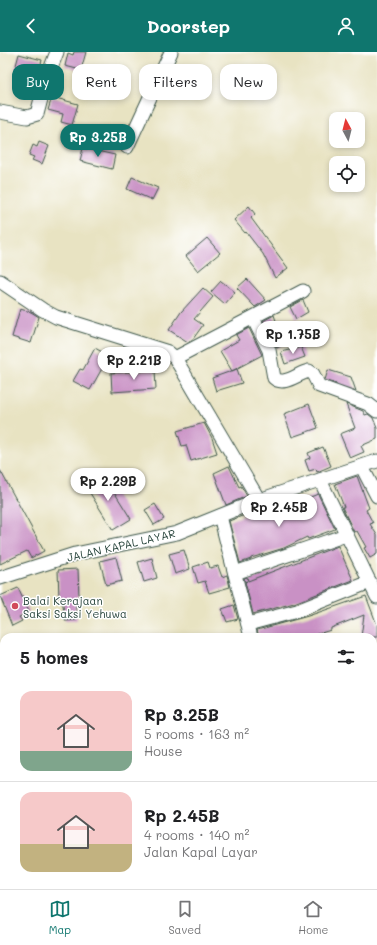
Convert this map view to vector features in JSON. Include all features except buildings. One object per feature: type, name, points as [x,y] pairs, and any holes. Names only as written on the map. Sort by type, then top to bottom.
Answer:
[{"type":"street","points":[[0,112],[27,117],[37,114],[46,80],[57,52]]},
{"type":"street","points":[[127,147],[171,52]]},
{"type":"street","points":[[0,281],[56,317],[168,352],[175,358],[259,500]]},
{"type":"street","points":[[175,358],[253,318],[303,290]]},
{"type":"street","points":[[253,318],[269,350],[274,378],[277,381],[283,381],[308,371],[313,374],[319,386],[368,404],[377,411]]},
{"type":"street","name":"JALAN KAPAL LAYAR","points":[[0,578],[76,554],[177,533],[259,500],[377,461]]},
{"type":"street","points":[[362,467],[377,496]]},
{"type":"street","points":[[320,480],[377,597]]},
{"type":"street","points":[[220,516],[250,633]]},
{"type":"street","points":[[235,573],[346,535]]},
{"type":"street","points":[[248,624],[297,611],[370,582]]},
{"type":"place","name":"Balai Kerajaan Saksi Saksi Yehuwa","points":[[15,606]]}]
